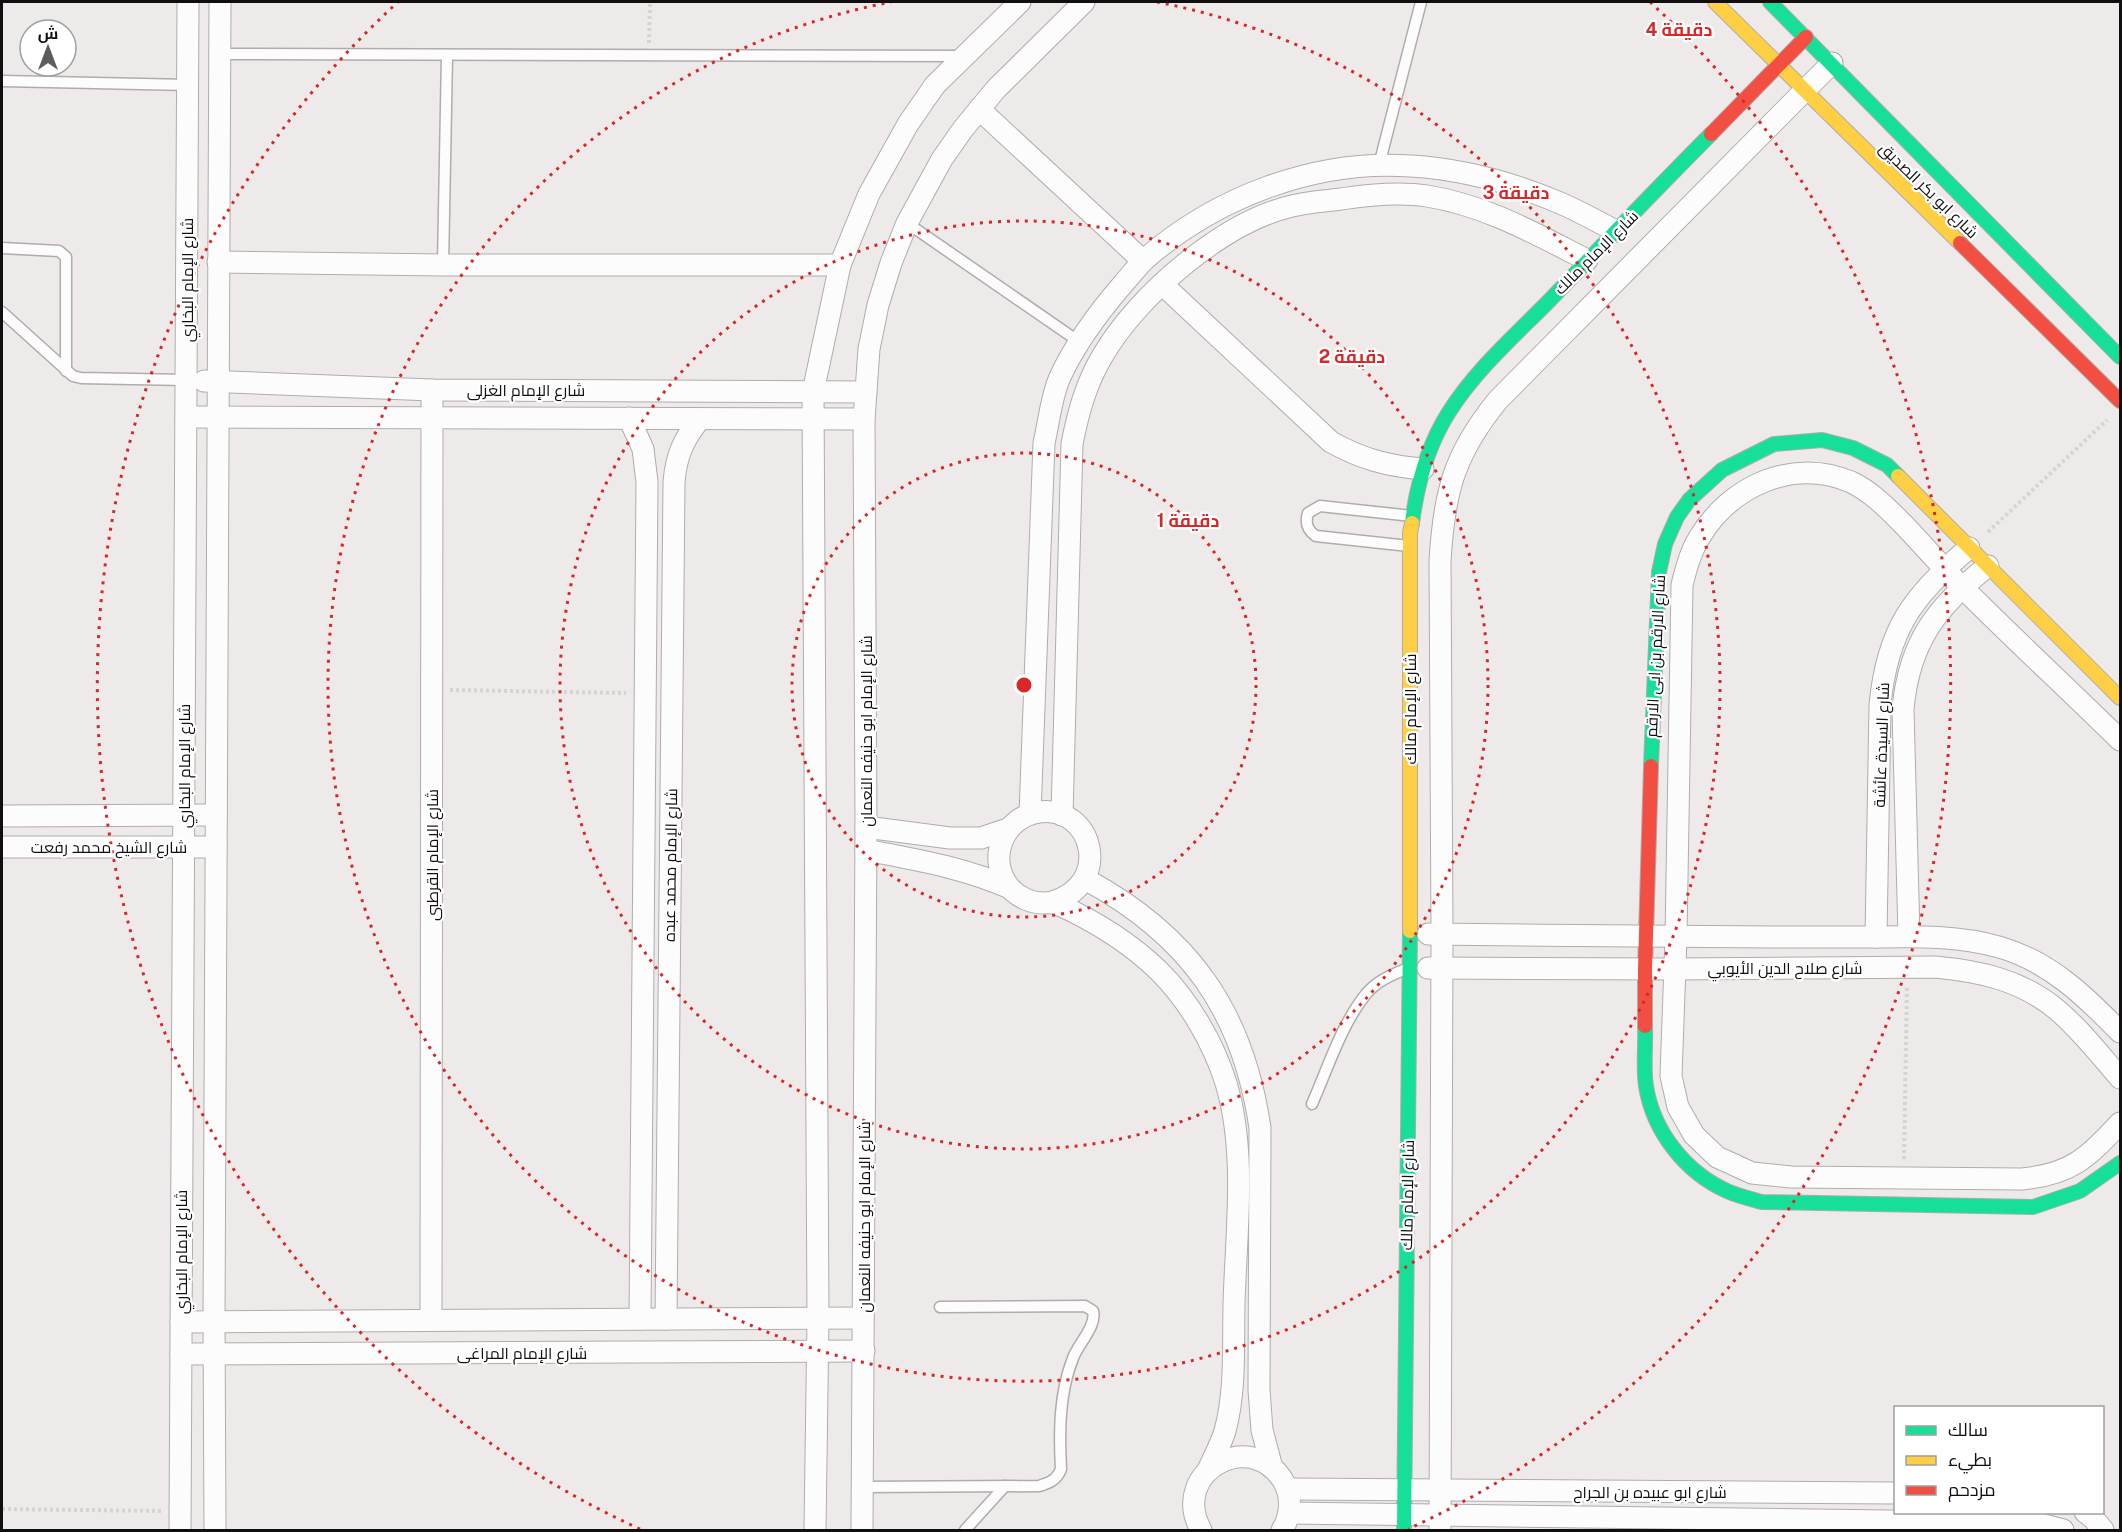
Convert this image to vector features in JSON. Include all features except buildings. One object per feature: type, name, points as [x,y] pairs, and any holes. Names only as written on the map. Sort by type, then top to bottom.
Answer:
[{"type":"street","name":"شارع الإمام البخاري","points":[[180,1521],[188,2]]},
{"type":"street","name":"شارع الإمام البخاري","points":[[215,1530],[220,2]]},
{"type":"street","points":[[815,1530],[818,1318],[813,392],[840,265],[869,194],[908,124],[935,85],[1020,2]]},
{"type":"street","name":"شارع الإمام ابو حنيفه النعمان","points":[[862,1530],[866,850],[864,419],[869,348],[878,305],[891,263],[907,223],[942,159],[979,109],[1084,2]]},
{"type":"street","name":"شارع ابو بكر الصديق","points":[[1715,2],[2121,401]]},
{"type":"street","name":"شارع ابو بكر الصديق","points":[[1770,2],[2121,357]]},
{"type":"street","name":"شارع الإمام مالك","points":[[1404,1523],[1410,934],[1410,546],[1412,516],[1423,469],[1428,453],[1449,412],[1476,376],[1806,37]]},
{"type":"street","name":"شارع الإمام مالك","points":[[1440,1523],[1442,934],[1440,561],[1445,503],[1464,448],[1479,423],[1498,400],[1832,63]]},
{"type":"street","points":[[979,109],[1143,261]]},
{"type":"street","points":[[1030,814],[1044,443],[1059,379],[1078,341],[1097,314],[1143,261],[1185,230],[1240,198],[1286,180],[1328,170],[1379,165],[1410,165],[1443,169],[1506,183],[1561,203],[1616,231]]},
{"type":"street","points":[[1062,815],[1072,444],[1078,413],[1088,384],[1102,356],[1139,305],[1200,253],[1244,224],[1291,206],[1363,196],[1425,196],[1468,205],[1519,225],[1587,260]]},
{"type":"street","points":[[218,262],[443,265],[840,265]]},
{"type":"street","points":[[1162,284],[1331,442],[1352,454],[1375,462],[1423,469]]},
{"type":"street","name":"شارع الإمام الغزلى","points":[[186,380],[432,390],[866,392]]},
{"type":"street","name":"شارع الإمام القرطبى","points":[[431,1320],[432,390]]},
{"type":"street","name":"شارع الإمام الغزلى","points":[[186,417],[864,419]]},
{"type":"street","name":"شارع الإمام محمد عبده","points":[[629,418],[643,449],[646,465],[640,1319]]},
{"type":"street","name":"شارع الإمام محمد عبده","points":[[666,1319],[674,482],[675,465],[680,448],[700,418]]},
{"type":"street","name":"شارع الارقم بن ابى الارقم","points":[[2121,698],[1887,465],[1853,448],[1822,440],[1774,444],[1722,470],[1689,500],[1677,517],[1665,544],[1659,572],[1653,676],[1646,938],[1646,1085],[1655,1119],[1672,1149],[1705,1179],[1728,1192],[1762,1202],[2033,1207],[2065,1199],[2094,1184],[2121,1162]]},
{"type":"street","name":"شارع الارقم بن ابى الارقم","points":[[2121,740],[1962,587],[1877,498],[1851,483],[1822,474],[1792,474],[1762,481],[1736,496],[1715,518],[1699,538],[1688,561],[1682,585],[1676,938],[1671,1076],[1678,1107],[1694,1135],[1718,1157],[1752,1173],[1791,1177],[2022,1179],[2046,1177],[2072,1167],[2096,1149],[2121,1123]]},
{"type":"street","name":"شارع السيدة عائشة","points":[[1876,937],[1880,705],[1889,654],[1907,614],[1927,586],[1970,548]]},
{"type":"street","name":"شارع السيدة عائشة","points":[[1909,936],[1903,709],[1905,685],[1911,661],[1921,639],[1948,600],[1988,566]]},
{"type":"street","points":[[1653,676],[1681,676]]},
{"type":"street","points":[[866,850],[952,866],[979,874],[1010,888],[1029,900],[1041,903],[1052,902],[1071,894],[1085,879],[1090,854],[1088,842],[1082,830],[1073,821],[1051,812],[1030,814],[1018,820],[1008,829],[1002,840],[999,859],[1003,877],[1010,888]]},
{"type":"street","name":"شارع الشيخ محمد رفعت","points":[[2,816],[216,815]]},
{"type":"street","points":[[866,827],[950,838],[981,837],[1008,829]]},
{"type":"street","name":"شارع الشيخ محمد رفعت","points":[[2,848],[216,847]]},
{"type":"street","points":[[1085,879],[1113,894],[1139,912],[1164,932],[1186,955],[1222,1007],[1248,1066],[1260,1128],[1259,1390],[1262,1430],[1272,1468]]},
{"type":"street","points":[[1052,902],[1110,931],[1160,972],[1181,997],[1199,1024],[1226,1082],[1233,1113],[1238,1181],[1232,1390],[1225,1431],[1208,1470]]},
{"type":"street","points":[[643,934],[670,933]]},
{"type":"street","name":"شارع صلاح الدين الأيوبي","points":[[1410,934],[1646,938],[1909,936],[1966,940],[2001,947],[2033,961],[2063,979],[2091,1001],[2121,1032]]},
{"type":"street","name":"شارع صلاح الدين الأيوبي","points":[[1409,968],[1907,967],[1962,969],[2012,982],[2035,994],[2057,1010],[2121,1078]]},
{"type":"street","name":"شارع الإمام المراغى","points":[[181,1322],[863,1318]]},
{"type":"street","name":"شارع الإمام المراغى","points":[[181,1354],[864,1351]]},
{"type":"street","points":[[1182,1530],[1197,1521],[1196,1489],[1201,1478],[1218,1463],[1240,1457],[1251,1458],[1272,1468],[1281,1478],[1287,1489],[1285,1522]]},
{"type":"street","name":"شارع ابو عبيده بن الجراح","points":[[1287,1489],[1891,1493]]},
{"type":"street","points":[[1647,1492],[1647,1524]]},
{"type":"street","points":[[1676,1492],[1676,1524]]},
{"type":"street","points":[[1887,1526],[1891,1493]]},
{"type":"street","points":[[2087,1514],[2103,1530]]},
{"type":"street","name":"شارع ابو عبيده بن الجراح","points":[[1285,1522],[1887,1526],[2036,1523],[2063,1530]]},
{"type":"lane","points":[[1379,165],[1421,2]]},
{"type":"lane","points":[[219,54],[963,56]]},
{"type":"lane","points":[[443,265],[447,55]]},
{"type":"lane","points":[[2,81],[188,85]]},
{"type":"lane","points":[[907,223],[1078,341]]},
{"type":"lane","points":[[2,248],[59,252],[66,257],[66,371]]},
{"type":"lane","points":[[2,312],[66,371],[81,378],[186,380]]},
{"type":"lane","points":[[1410,546],[1316,536],[1310,532],[1306,519],[1308,513],[1320,506],[1412,516]]},
{"type":"lane","points":[[1312,1104],[1338,1042],[1367,993],[1386,977],[1409,968]]},
{"type":"lane","points":[[863,1487],[1039,1486],[1051,1482],[1059,1475],[1061,1470],[1059,1431],[1063,1397],[1073,1358],[1094,1321],[1093,1311],[1085,1306],[940,1307]]},
{"type":"lane","points":[[965,1530],[1005,1486]]},
{"type":"path","points":[[648,55],[650,2]]},
{"type":"path","points":[[1970,548],[2112,415]]},
{"type":"path","points":[[432,690],[645,694]]},
{"type":"path","points":[[1904,1178],[1907,967]]},
{"type":"path","points":[[2,1509],[180,1521]]},
{"type":"traffic: fast","points":[[1770,2],[2120,357]]},
{"type":"traffic: fast","points":[[1412,523],[1420,479],[1429,451],[1459,397],[1494,355],[1711,134]]},
{"type":"traffic: fast","points":[[1651,766],[1659,572],[1665,544],[1677,517],[1689,500],[1722,470],[1774,444],[1822,440],[1853,448],[1887,465],[1898,476]]},
{"type":"traffic: fast","points":[[1404,1530],[1410,931]]},
{"type":"traffic: fast","points":[[1645,1026],[1646,1086],[1650,1103],[1664,1134],[1673,1148],[1698,1173],[1727,1191],[1744,1197],[1762,1202],[2033,1207],[2080,1191],[2120,1163]]},
{"type":"traffic: slow","points":[[1715,2],[1960,243]]},
{"type":"traffic: slow","points":[[1898,476],[2120,698]]},
{"type":"traffic: slow","points":[[1410,931],[1410,533],[1412,523]]},
{"type":"traffic: jam","points":[[1711,134],[1806,37]]},
{"type":"traffic: jam","points":[[1960,243],[2120,401]]},
{"type":"traffic: jam","points":[[1645,1026],[1651,766]]}]
